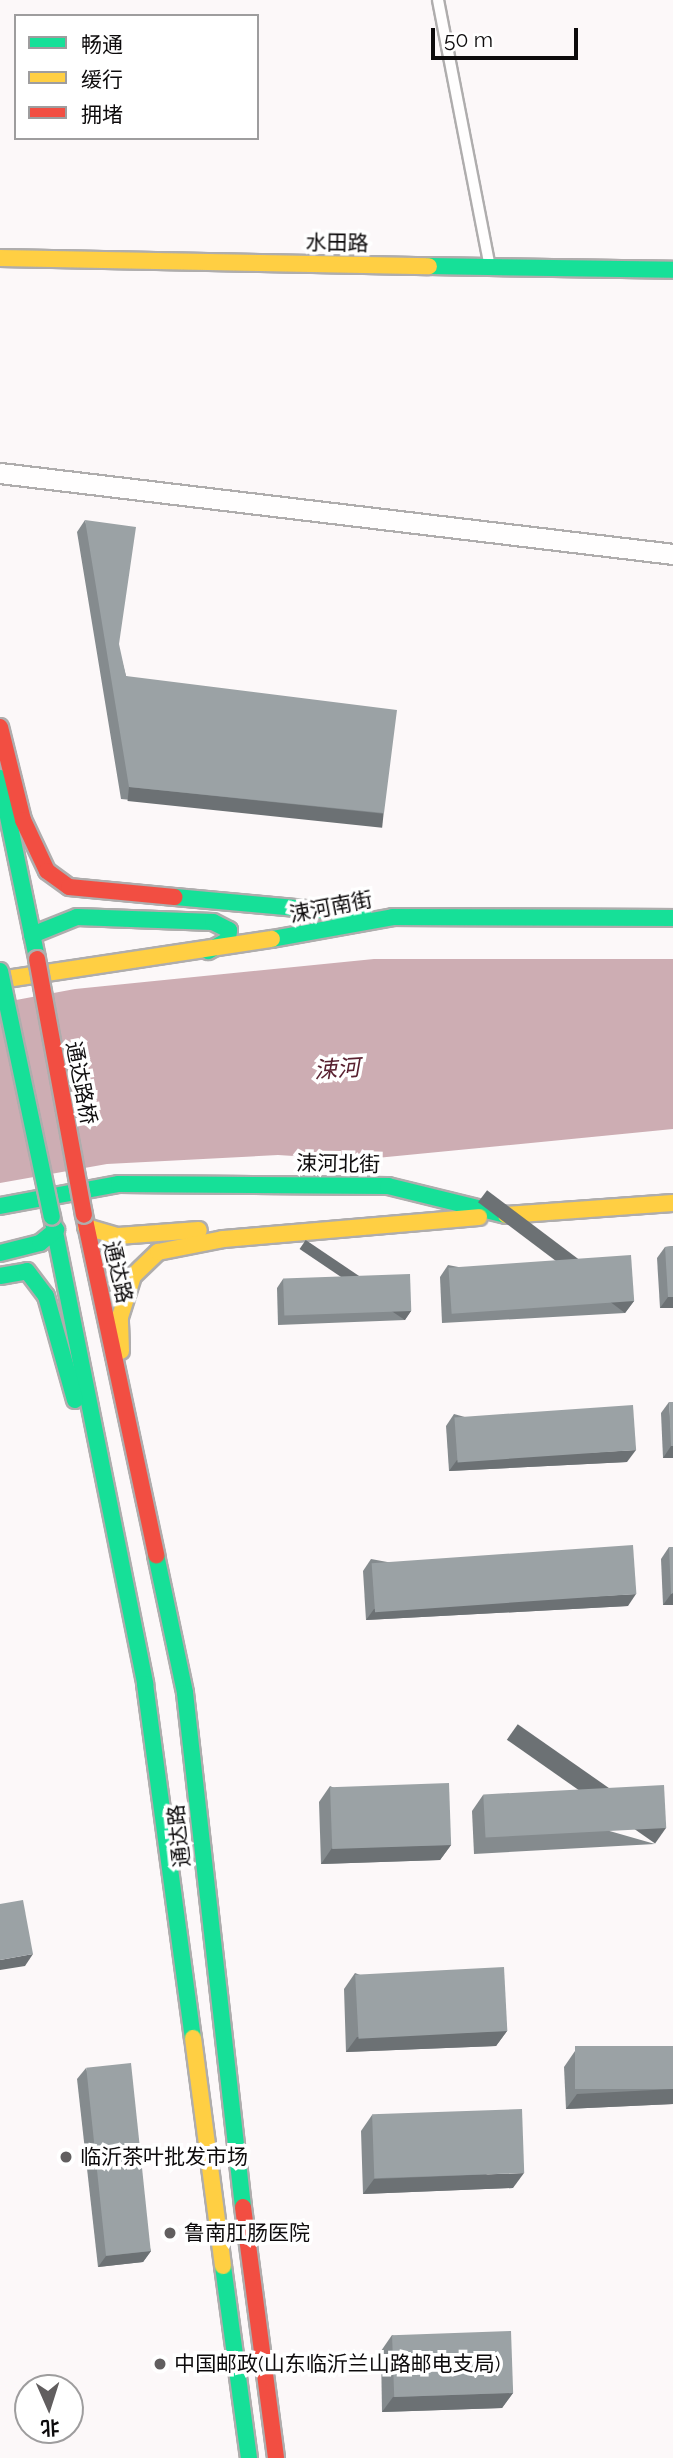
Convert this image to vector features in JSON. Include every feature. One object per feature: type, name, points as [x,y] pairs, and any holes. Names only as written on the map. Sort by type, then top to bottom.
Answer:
[{"type":"main road","name":"水田路","points":[[0,258],[673,270]]},
{"type":"main road","points":[[0,727],[23,820],[47,871],[69,887],[393,917]]},
{"type":"main road","points":[[0,778],[32,935],[77,917],[213,922],[229,930],[228,940],[205,952]]},
{"type":"main road","name":"涑河南街","points":[[0,981],[205,952],[393,917],[673,918]]},
{"type":"main road","name":"通达路桥","points":[[32,935],[85,1221]]},
{"type":"main road","points":[[0,971],[54,1224],[40,1243],[0,1253]]},
{"type":"main road","name":"涑河北街","points":[[0,1206],[119,1184],[388,1186],[499,1216],[673,1203]]},
{"type":"main road","points":[[85,1221],[118,1236],[367,1216],[376,1206],[365,1185]]},
{"type":"main road","points":[[121,1380],[120,1317],[133,1276],[158,1252],[223,1239],[499,1216]]},
{"type":"main road","name":"通达路","points":[[85,1221],[121,1380],[185,1693],[235,2146],[275,2458]]},
{"type":"main road","name":"通达路","points":[[54,1224],[94,1446],[145,1684],[249,2458]]},
{"type":"main road","points":[[0,1276],[27,1271],[46,1296],[69,1384],[94,1446]]},
{"type":"street","points":[[0,473],[673,554]]},
{"type":"lane","points":[[438,0],[490,267]]},
{"type":"water","name":"涑河","points":[[374,959],[673,959],[673,1129],[356,1160],[278,1155],[107,1164],[0,1183],[0,1003],[75,989]]},
{"type":"building","points":[[85,520],[136,527],[119,644],[126,676],[397,710],[384,813],[129,787]]},
{"type":"building","points":[[673,1246],[673,1297],[668,1297],[665,1247]]},
{"type":"building","points":[[631,1255],[634,1301],[452,1314],[448,1268]]},
{"type":"building","points":[[410,1274],[411,1311],[284,1315],[283,1278]]},
{"type":"building","points":[[669,1402],[673,1402],[673,1446],[671,1446]]},
{"type":"building","points":[[633,1405],[636,1450],[458,1462],[454,1417]]},
{"type":"building","points":[[633,1545],[636,1594],[375,1612],[372,1563]]},
{"type":"building","points":[[669,1547],[673,1547],[671,1594]]},
{"type":"building","points":[[449,1783],[451,1845],[332,1849],[330,1787]]},
{"type":"building","points":[[664,1785],[666,1828],[485,1837],[483,1794]]},
{"type":"building","points":[[23,1900],[33,1954],[0,1960],[0,1904]]},
{"type":"building","points":[[504,1967],[507,2031],[359,2039],[355,1975]]},
{"type":"building","points":[[575,2046],[673,2046],[673,2089],[575,2089]]},
{"type":"building","points":[[131,2063],[151,2251],[106,2256],[86,2068]]},
{"type":"building","points":[[522,2109],[524,2173],[374,2178],[372,2114]]},
{"type":"building","points":[[511,2331],[513,2393],[394,2397],[392,2335]]},
{"type":"traffic: fast","points":[[429,266],[673,270]]},
{"type":"traffic: fast","points":[[0,778],[37,959]]},
{"type":"traffic: fast","points":[[175,897],[363,914]]},
{"type":"traffic: fast","points":[[32,935],[77,917],[213,922],[229,930],[228,940],[208,951]]},
{"type":"traffic: fast","points":[[272,939],[393,917],[673,918]]},
{"type":"traffic: fast","points":[[0,971],[52,1217]]},
{"type":"traffic: fast","points":[[0,1206],[119,1184],[388,1186],[506,1215]]},
{"type":"traffic: fast","points":[[52,1217],[145,1684],[193,2038]]},
{"type":"traffic: fast","points":[[0,1253],[40,1243],[56,1230]]},
{"type":"traffic: fast","points":[[0,1276],[27,1271],[46,1296],[75,1400]]},
{"type":"traffic: fast","points":[[156,1555],[185,1693],[243,2207]]},
{"type":"traffic: fast","points":[[223,2266],[249,2458]]},
{"type":"traffic: slow","points":[[0,258],[429,266]]},
{"type":"traffic: slow","points":[[0,980],[272,939]]},
{"type":"traffic: slow","points":[[506,1215],[673,1203]]},
{"type":"traffic: slow","points":[[121,1351],[120,1317],[133,1276],[158,1252],[223,1239],[479,1217]]},
{"type":"traffic: slow","points":[[86,1227],[118,1236],[199,1230]]},
{"type":"traffic: slow","points":[[193,2038],[223,2266]]},
{"type":"traffic: jam","points":[[0,727],[23,820],[47,871],[69,887],[175,897]]},
{"type":"traffic: jam","points":[[37,959],[84,1215]]},
{"type":"traffic: jam","points":[[84,1215],[156,1555]]},
{"type":"traffic: jam","points":[[243,2207],[276,2458]]},
{"type":"place","name":"临沂茶叶批发市场","points":[[66,2157]]},
{"type":"place","name":"鲁南肛肠医院","points":[[170,2233]]},
{"type":"place","name":"中国邮政(山东临沂兰山路邮电支局)","points":[[160,2364]]}]
